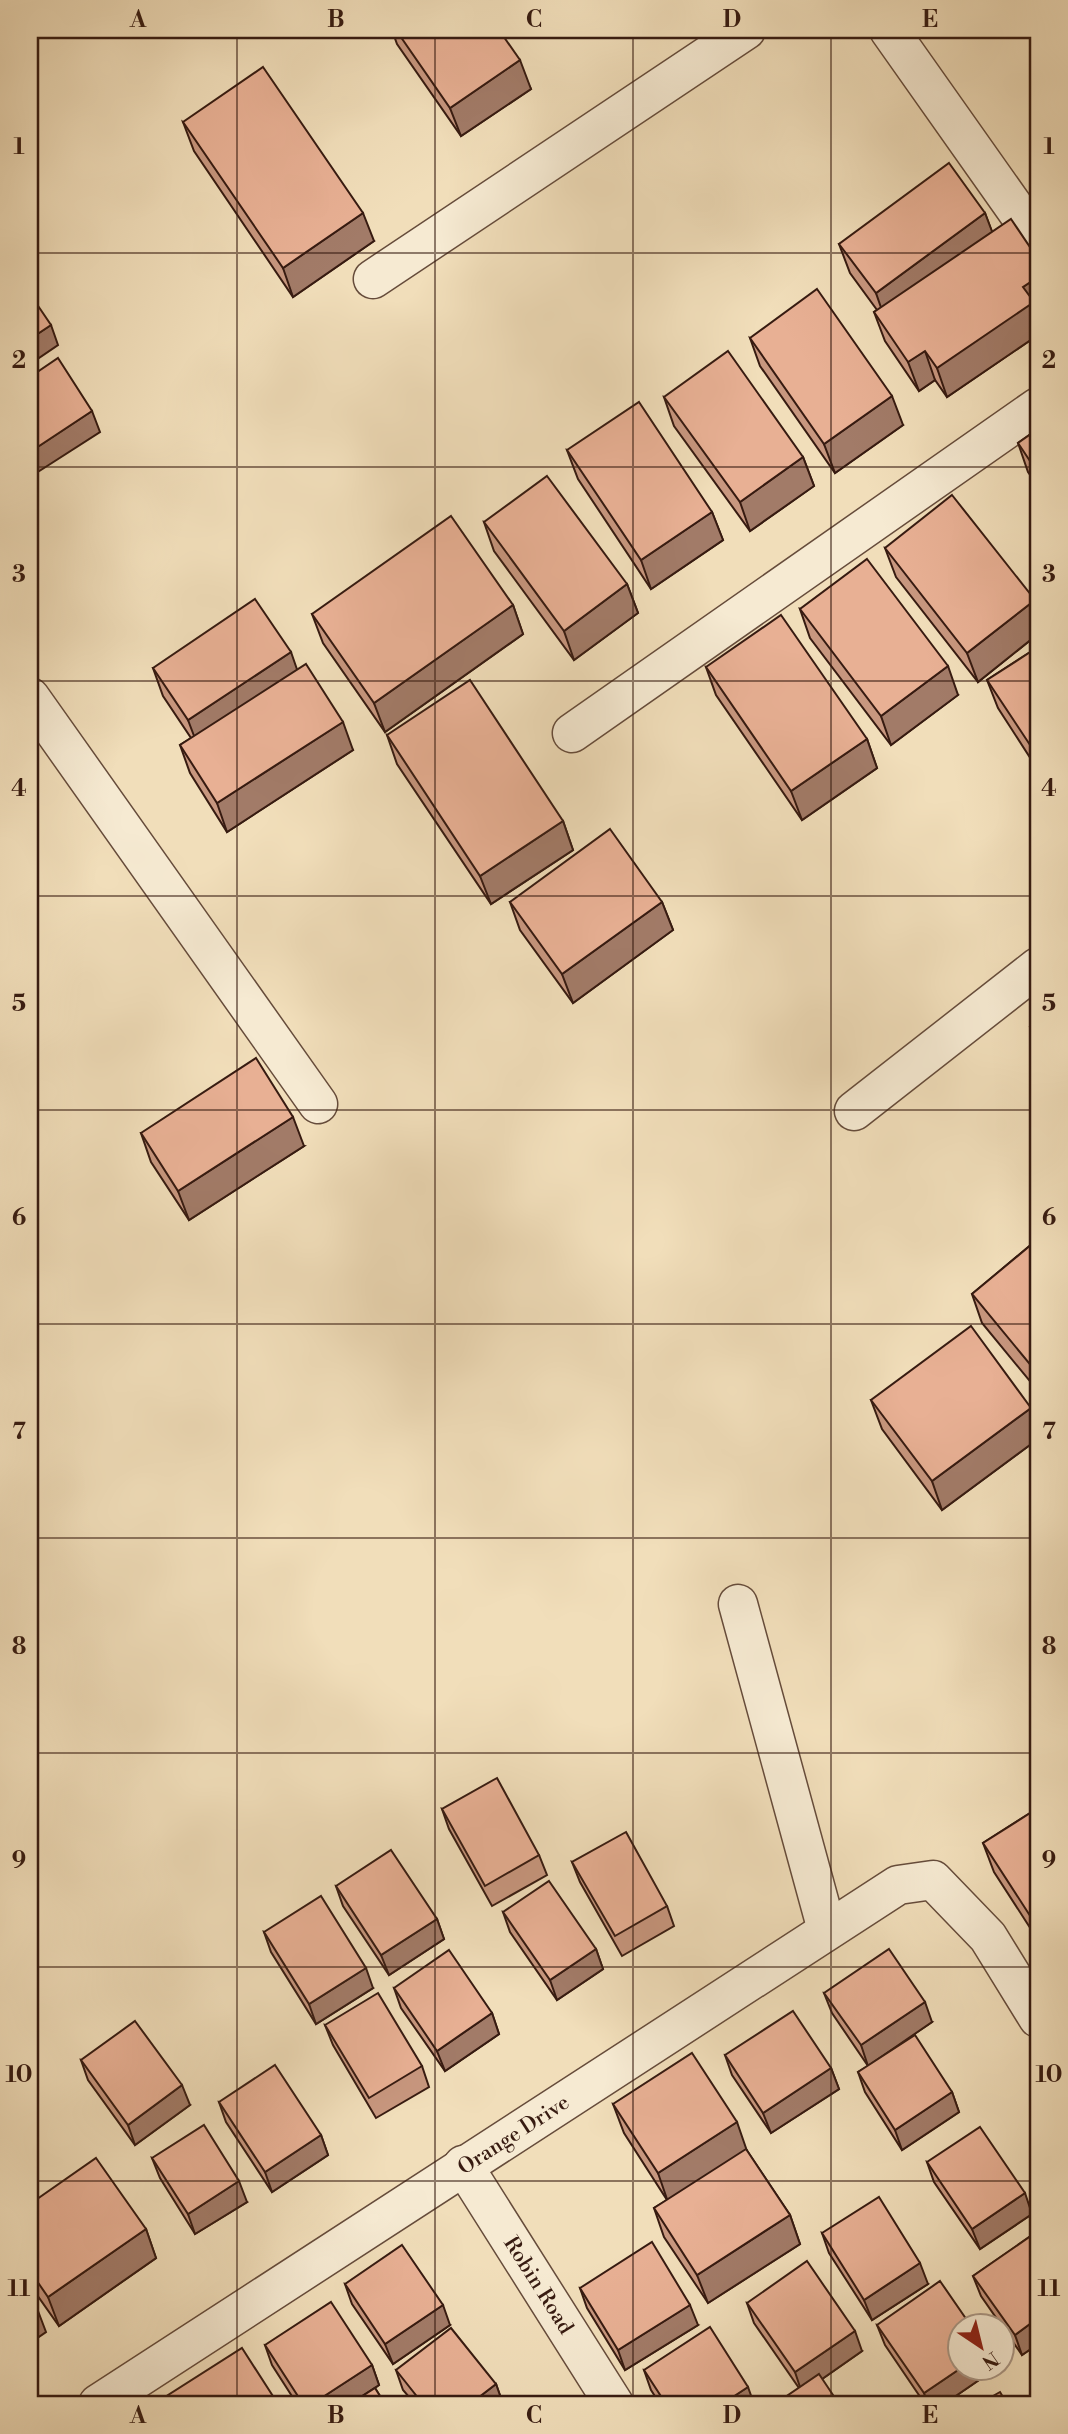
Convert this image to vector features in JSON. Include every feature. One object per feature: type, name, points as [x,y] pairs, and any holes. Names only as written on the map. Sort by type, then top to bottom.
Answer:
[{"type":"street","points":[[373,279],[746,30]]},
{"type":"street","points":[[889,30],[1038,240]]},
{"type":"street","points":[[572,733],[1038,407]]},
{"type":"street","points":[[30,697],[318,1104]]},
{"type":"street","points":[[855,1111],[1038,967]]},
{"type":"street","points":[[738,1604],[827,1930]]},
{"type":"street","name":"Orange Drive","points":[[98,2404],[898,1885],[933,1880],[988,1937],[1038,2018]]},
{"type":"street","name":"Robin Road","points":[[463,2165],[614,2404]]},
{"type":"building","points":[[396,30],[499,30],[520,60],[450,108]]},
{"type":"building","points":[[263,67],[363,213],[283,268],[183,122]]},
{"type":"building","points":[[949,163],[985,213],[876,293],[839,244]]},
{"type":"building","points":[[1011,219],[1038,259],[1038,277],[1023,287],[1034,302],[937,368],[925,351],[908,362],[874,312]]},
{"type":"building","points":[[817,289],[892,396],[824,444],[750,338]]},
{"type":"building","points":[[30,294],[51,325],[30,339]]},
{"type":"building","points":[[728,351],[803,457],[740,502],[664,397]]},
{"type":"building","points":[[58,358],[92,411],[30,452],[30,377]]},
{"type":"building","points":[[639,402],[712,512],[641,560],[567,450]]},
{"type":"building","points":[[1038,429],[1038,473],[1018,443]]},
{"type":"building","points":[[547,476],[627,584],[564,631],[484,522]]},
{"type":"building","points":[[952,495],[1035,600],[967,653],[885,548]]},
{"type":"building","points":[[451,516],[513,605],[374,703],[312,614]]},
{"type":"building","points":[[867,559],[948,666],[881,716],[800,609]]},
{"type":"building","points":[[255,599],[291,652],[188,720],[153,668]]},
{"type":"building","points":[[781,615],[867,739],[791,791],[706,667]]},
{"type":"building","points":[[1038,647],[1038,757],[987,680]]},
{"type":"building","points":[[306,664],[343,722],[217,803],[180,745]]},
{"type":"building","points":[[470,680],[563,821],[480,876],[387,735]]},
{"type":"building","points":[[610,829],[662,902],[562,974],[510,902]]},
{"type":"building","points":[[1038,1020],[1038,1038],[1030,1027]]},
{"type":"building","points":[[256,1058],[293,1117],[178,1191],[141,1133]]},
{"type":"building","points":[[1038,1239],[1038,1374],[972,1294]]},
{"type":"building","points":[[971,1326],[1031,1408],[932,1481],[871,1400]]},
{"type":"building","points":[[497,1778],[539,1855],[485,1886],[442,1809]]},
{"type":"building","points":[[1038,1808],[1038,1928],[983,1843]]},
{"type":"building","points":[[626,1832],[667,1906],[615,1936],[572,1862]]},
{"type":"building","points":[[391,1850],[437,1919],[381,1955],[336,1886]]},
{"type":"building","points":[[549,1881],[596,1949],[550,1980],[503,1912]]},
{"type":"building","points":[[321,1896],[366,1968],[309,2004],[264,1932]]},
{"type":"building","points":[[889,1949],[925,2002],[861,2045],[824,1993]]},
{"type":"building","points":[[449,1950],[492,2013],[437,2051],[394,1988]]},
{"type":"building","points":[[378,1993],[422,2066],[369,2098],[325,2025]]},
{"type":"building","points":[[793,2011],[831,2068],[763,2113],[725,2055]]},
{"type":"building","points":[[135,2021],[182,2085],[128,2125],[81,2060]]},
{"type":"building","points":[[915,2035],[952,2092],[895,2130],[858,2072]]},
{"type":"building","points":[[692,2053],[737,2122],[658,2173],[613,2104]]},
{"type":"building","points":[[275,2065],[321,2135],[265,2172],[219,2102]]},
{"type":"building","points":[[204,2125],[239,2181],[188,2214],[152,2158]]},
{"type":"building","points":[[980,2127],[1025,2193],[972,2229],[927,2162]]},
{"type":"building","points":[[746,2149],[790,2215],[697,2275],[654,2208]]},
{"type":"building","points":[[96,2158],[146,2229],[48,2297],[30,2271],[30,2204]]},
{"type":"building","points":[[879,2197],[920,2263],[864,2300],[822,2233]]},
{"type":"building","points":[[1038,2231],[1038,2318],[1016,2334],[1016,2312],[999,2312],[973,2276]]},
{"type":"building","points":[[652,2242],[690,2305],[618,2350],[580,2288]]},
{"type":"building","points":[[402,2245],[443,2305],[385,2344],[345,2284]]},
{"type":"building","points":[[807,2261],[855,2331],[795,2372],[747,2303]]},
{"type":"building","points":[[940,2281],[961,2312],[946,2312],[946,2378],[924,2393],[877,2325]]},
{"type":"building","points":[[331,2302],[372,2365],[312,2404],[303,2404],[265,2345]]},
{"type":"building","points":[[710,2327],[748,2387],[722,2404],[666,2404],[644,2370]]},
{"type":"building","points":[[451,2328],[496,2384],[470,2404],[423,2404],[396,2370]]},
{"type":"building","points":[[242,2348],[278,2404],[154,2404]]},
{"type":"building","points":[[819,2374],[839,2404],[775,2404]]},
{"type":"building","points":[[375,2388],[385,2404],[350,2404]]},
{"type":"building","points":[[1000,2392],[1007,2404],[979,2404]]}]
